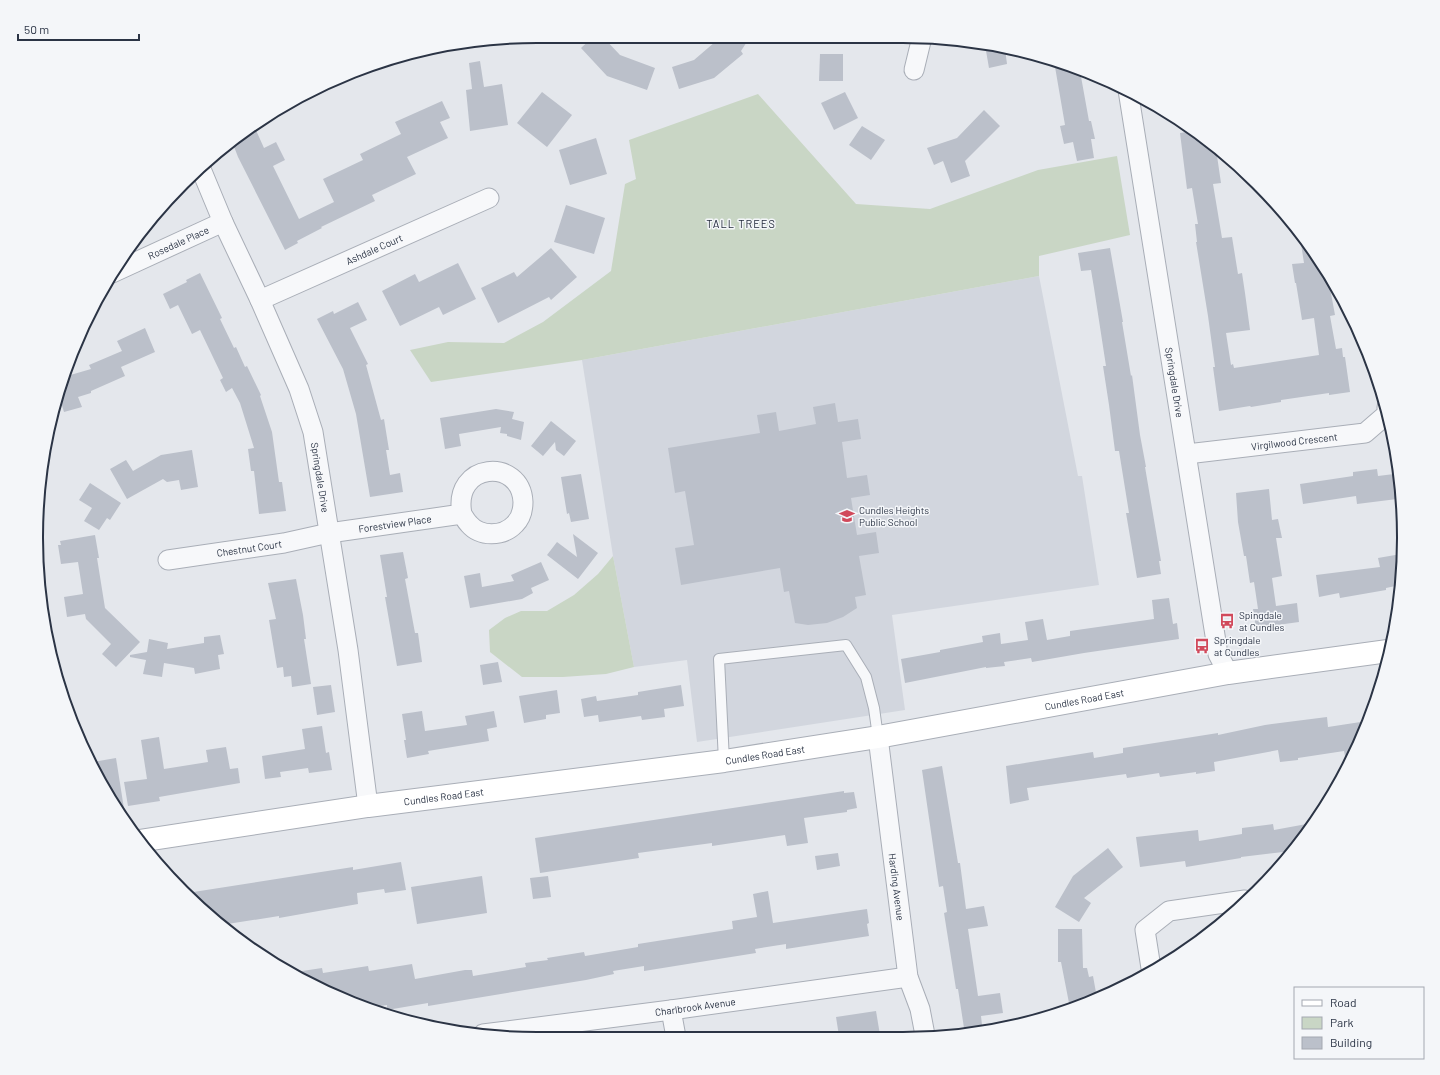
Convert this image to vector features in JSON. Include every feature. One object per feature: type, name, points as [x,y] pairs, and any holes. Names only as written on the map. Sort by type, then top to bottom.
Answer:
[{"type":"main road","name":"Cundles Road East","points":[[146,840],[368,806],[724,761],[878,737],[1228,673],[1383,652]]},
{"type":"street","points":[[914,70],[920,44]]},
{"type":"street","name":"Springdale Drive","points":[[1129,98],[1218,654],[1228,673]]},
{"type":"street","name":"Springdale Drive","points":[[203,174],[223,222],[260,300],[299,389],[313,432],[328,533],[348,650],[368,806]]},
{"type":"street","name":"Ashdale Court","points":[[260,300],[488,198]]},
{"type":"street","name":"Rosedale Place","points":[[123,268],[223,222]]},
{"type":"street","name":"Virgilwood Crescent","points":[[1187,454],[1365,433],[1382,418]]},
{"type":"street","name":"Forestview Place","points":[[328,533],[462,514]]},
{"type":"street","name":"Chestnut Court","points":[[168,560],[284,543],[328,533]]},
{"type":"street","name":"Harding Avenue","points":[[878,737],[908,977],[920,1009],[925,1031]]},
{"type":"street","points":[[1151,966],[1145,930],[1169,911],[1237,901]]},
{"type":"street","name":"Charlbrook Avenue","points":[[506,1031],[908,977]]},
{"type":"street","points":[[671,1010],[675,1032]]},
{"type":"lane","points":[[724,761],[719,659],[846,645],[866,677],[874,708],[878,737]]},
{"type":"shaded area","name":"Cundles Heights Public School","points":[[1039,276],[1078,476],[1082,476],[1099,585],[892,615],[905,710],[697,742],[687,660],[634,667],[613,556],[582,360]]},
{"type":"green space","points":[[758,94],[856,204],[930,209],[1038,170],[1117,156],[1130,235],[1039,256],[1039,276],[582,360],[431,382],[410,350],[448,342],[504,343],[543,322],[611,271],[625,184],[636,179],[629,140]]},
{"type":"green space","points":[[613,556],[634,667],[606,674],[563,677],[522,677],[490,652],[489,630],[505,618],[521,611],[547,611],[574,595],[598,574]]},
{"type":"building","points":[[586,43],[609,43],[620,55],[655,68],[647,90],[607,76],[581,48]]},
{"type":"building","points":[[714,43],[746,43],[741,51],[743,54],[714,78],[679,89],[672,67],[694,60]]},
{"type":"building","points":[[986,51],[1006,55],[1007,64],[989,68]]},
{"type":"building","points":[[820,54],[843,54],[843,81],[819,81]]},
{"type":"building","points":[[480,61],[484,87],[502,84],[508,125],[470,131],[466,90],[472,89],[469,63]]},
{"type":"building","points":[[1055,67],[1081,77],[1089,121],[1091,121],[1095,139],[1091,139],[1094,158],[1077,161],[1073,142],[1064,144],[1060,126],[1065,125]]},
{"type":"building","points":[[542,92],[572,115],[547,147],[517,123]]},
{"type":"building","points":[[845,92],[858,118],[834,130],[821,103]]},
{"type":"building","points":[[442,101],[450,118],[440,122],[448,138],[407,157],[416,174],[372,195],[375,201],[321,227],[322,228],[297,241],[298,243],[285,250],[234,147],[256,131],[264,148],[276,142],[285,160],[273,166],[299,219],[334,202],[323,179],[363,160],[360,154],[401,134],[395,122]]},
{"type":"building","points":[[984,110],[1000,126],[965,161],[970,176],[951,183],[943,161],[934,165],[927,148],[957,138]]},
{"type":"building","points":[[862,126],[885,140],[871,160],[849,145]]},
{"type":"building","points":[[1186,132],[1217,156],[1221,183],[1213,184],[1222,238],[1232,237],[1238,274],[1242,273],[1250,330],[1226,333],[1231,365],[1233,364],[1234,368],[1319,355],[1314,318],[1302,320],[1295,283],[1292,264],[1304,263],[1301,245],[1330,289],[1335,315],[1330,316],[1336,349],[1342,348],[1343,357],[1345,357],[1350,392],[1329,395],[1329,393],[1281,400],[1281,402],[1251,407],[1219,411],[1213,367],[1215,367],[1196,242],[1195,224],[1198,224],[1192,188],[1187,189],[1180,133]]},
{"type":"building","points":[[596,138],[607,174],[570,185],[559,150]]},
{"type":"building","points":[[566,205],[605,218],[594,254],[554,242]]},
{"type":"building","points":[[551,248],[577,277],[551,300],[549,297],[498,323],[481,288],[514,272],[517,277]]},
{"type":"building","points":[[1110,248],[1131,376],[1132,375],[1140,435],[1161,561],[1159,561],[1161,574],[1137,578],[1126,513],[1129,513],[1119,451],[1115,451],[1103,366],[1106,366],[1091,270],[1081,271],[1078,253]]},
{"type":"building","points":[[458,263],[476,299],[443,315],[439,307],[400,326],[382,291],[415,274],[419,282]]},
{"type":"building","points":[[200,273],[222,318],[220,319],[234,348],[236,347],[245,367],[247,366],[261,395],[260,396],[272,432],[279,482],[282,482],[286,511],[259,514],[254,471],[251,471],[248,449],[254,448],[240,403],[232,388],[226,392],[220,380],[223,378],[200,330],[192,334],[178,305],[170,309],[163,294],[187,282],[186,280]]},
{"type":"building","points":[[358,302],[367,320],[350,328],[368,364],[366,365],[381,420],[384,419],[389,450],[386,450],[390,475],[400,473],[403,492],[370,497],[356,414],[343,369],[317,319],[333,311],[334,314]]},
{"type":"building","points":[[145,328],[155,352],[121,367],[125,376],[91,391],[91,393],[78,397],[82,407],[64,412],[62,404],[71,375],[91,369],[89,365],[122,351],[117,341]]},
{"type":"building","points":[[835,403],[838,422],[858,419],[861,439],[842,442],[847,478],[867,475],[870,495],[851,498],[857,535],[876,532],[879,553],[859,556],[866,595],[855,597],[857,608],[843,617],[827,623],[808,625],[795,623],[789,591],[784,592],[780,568],[681,585],[675,548],[694,545],[685,491],[675,493],[668,448],[760,433],[757,415],[776,412],[779,431],[816,424],[813,407]]},
{"type":"building","points":[[496,409],[514,412],[512,419],[524,422],[521,440],[507,436],[507,434],[500,433],[501,427],[459,434],[461,446],[445,449],[440,418]]},
{"type":"building","points":[[551,421],[576,441],[564,456],[556,450],[555,442],[543,456],[531,446]]},
{"type":"building","points":[[192,450],[198,487],[181,490],[179,480],[167,482],[163,479],[127,499],[110,469],[126,460],[133,471],[161,455]]},
{"type":"building","points":[[1377,469],[1378,476],[1393,474],[1395,499],[1357,504],[1356,496],[1303,504],[1300,484],[1353,476],[1353,472]]},
{"type":"building","points":[[581,474],[589,519],[571,522],[569,513],[567,514],[561,477]]},
{"type":"building","points":[[90,483],[121,503],[110,520],[107,518],[99,530],[84,521],[92,508],[79,500]]},
{"type":"building","points":[[1269,489],[1272,520],[1278,519],[1282,538],[1276,538],[1282,576],[1272,578],[1276,606],[1297,603],[1299,622],[1256,628],[1253,609],[1258,609],[1254,582],[1250,583],[1246,556],[1244,556],[1238,522],[1236,493]]},
{"type":"building","points":[[573,534],[598,553],[578,579],[547,555],[557,542],[577,557]]},
{"type":"building","points":[[95,535],[105,608],[140,642],[116,667],[102,654],[111,644],[86,619],[85,614],[67,617],[64,597],[83,594],[78,562],[61,564],[58,545],[61,545],[60,541]]},
{"type":"building","points":[[403,552],[408,578],[405,579],[415,633],[418,633],[422,662],[397,666],[385,597],[387,597],[380,555]]},
{"type":"building","points":[[1396,555],[1394,586],[1386,588],[1386,590],[1340,598],[1339,593],[1319,597],[1316,575],[1380,567],[1378,558]]},
{"type":"building","points":[[541,562],[549,580],[531,588],[533,593],[522,599],[470,608],[464,576],[480,573],[482,587],[514,581],[511,575]]},
{"type":"building","points":[[296,579],[303,615],[306,639],[304,639],[311,684],[292,687],[291,676],[284,677],[283,667],[277,668],[269,620],[276,619],[268,583]]},
{"type":"building","points":[[1169,598],[1173,624],[1177,623],[1179,639],[1032,662],[1031,658],[1004,662],[1005,666],[986,667],[905,683],[901,659],[983,642],[982,636],[1000,633],[1001,644],[1028,640],[1025,622],[1043,619],[1047,640],[1070,636],[1070,631],[1154,619],[1152,600]]},
{"type":"building","points":[[220,635],[224,654],[218,655],[220,669],[195,674],[194,668],[164,663],[162,677],[143,674],[146,660],[130,657],[130,655],[147,652],[149,639],[168,643],[167,649],[204,643],[204,637]]},
{"type":"building","points":[[498,662],[502,682],[483,685],[480,665]]},
{"type":"building","points":[[331,685],[335,712],[317,715],[313,687]]},
{"type":"building","points":[[681,685],[684,706],[664,709],[665,717],[642,720],[641,716],[599,722],[598,715],[584,717],[581,699],[596,696],[597,701],[638,695],[638,692]]},
{"type":"building","points":[[557,690],[560,713],[546,715],[546,719],[524,723],[519,696]]},
{"type":"building","points":[[422,711],[425,731],[467,725],[465,716],[494,711],[497,727],[487,729],[489,741],[428,751],[429,754],[407,758],[402,714]]},
{"type":"building","points":[[1327,717],[1328,727],[1361,722],[1345,757],[1344,751],[1280,762],[1278,750],[1214,762],[1215,771],[1196,774],[1196,772],[1160,777],[1159,773],[1127,778],[1126,774],[1027,788],[1029,800],[1010,804],[1006,766],[1093,752],[1094,758],[1123,753],[1123,748],[1218,733],[1218,735],[1265,725]]},
{"type":"building","points":[[322,726],[326,753],[329,752],[332,770],[309,773],[308,768],[280,772],[281,777],[265,779],[262,756],[305,749],[302,729]]},
{"type":"building","points":[[159,737],[164,769],[208,762],[206,750],[226,747],[230,769],[238,768],[240,783],[159,797],[160,801],[128,806],[124,782],[147,779],[141,740]]},
{"type":"building","points":[[116,758],[124,809],[109,785],[97,761]]},
{"type":"building","points":[[942,766],[958,863],[960,863],[966,909],[984,906],[988,926],[968,929],[978,996],[1000,993],[1003,1013],[981,1016],[982,1025],[964,1028],[944,913],[947,912],[943,886],[939,887],[922,770]]},
{"type":"building","points":[[844,791],[844,793],[854,792],[857,808],[847,810],[847,812],[804,818],[808,843],[787,846],[785,835],[712,846],[712,843],[638,853],[639,858],[540,873],[535,838]]},
{"type":"building","points":[[1273,824],[1274,830],[1305,824],[1284,852],[1241,857],[1186,867],[1185,861],[1140,867],[1136,837],[1198,830],[1199,841],[1242,834],[1242,828]]},
{"type":"building","points":[[1108,848],[1123,867],[1084,898],[1091,903],[1079,922],[1055,907],[1073,876]]},
{"type":"building","points":[[838,853],[840,866],[817,870],[815,856]]},
{"type":"building","points":[[401,862],[406,890],[385,893],[384,889],[357,893],[358,904],[279,918],[279,916],[229,924],[193,892],[353,867],[353,870]]},
{"type":"building","points":[[482,876],[487,913],[417,924],[411,887]]},
{"type":"building","points":[[548,876],[551,897],[533,899],[530,878]]},
{"type":"building","points":[[768,891],[773,923],[867,909],[869,936],[786,949],[786,944],[755,949],[756,953],[644,971],[644,966],[613,971],[614,974],[586,980],[428,1006],[428,1003],[391,1009],[387,1008],[387,1005],[379,1006],[348,994],[300,971],[322,968],[323,973],[368,966],[369,971],[412,964],[415,979],[465,970],[472,970],[473,976],[526,967],[525,963],[548,960],[547,958],[584,952],[585,956],[638,947],[638,944],[733,929],[732,921],[757,917],[753,894]]},
{"type":"building","points":[[1058,929],[1082,929],[1083,968],[1087,968],[1089,977],[1093,976],[1096,992],[1069,1003],[1061,962],[1058,962]]},
{"type":"building","points":[[876,1011],[880,1032],[838,1032],[836,1017]]},
{"type":"place","name":"Cundles Heights Public School","points":[[847,516]]},
{"type":"place","name":"Spingdale at Cundles","points":[[1227,621]]},
{"type":"place","name":"Springdale at Cundles","points":[[1202,646]]},
{"type":"district","name":"TALL TREES","points":[[741,224]]}]
